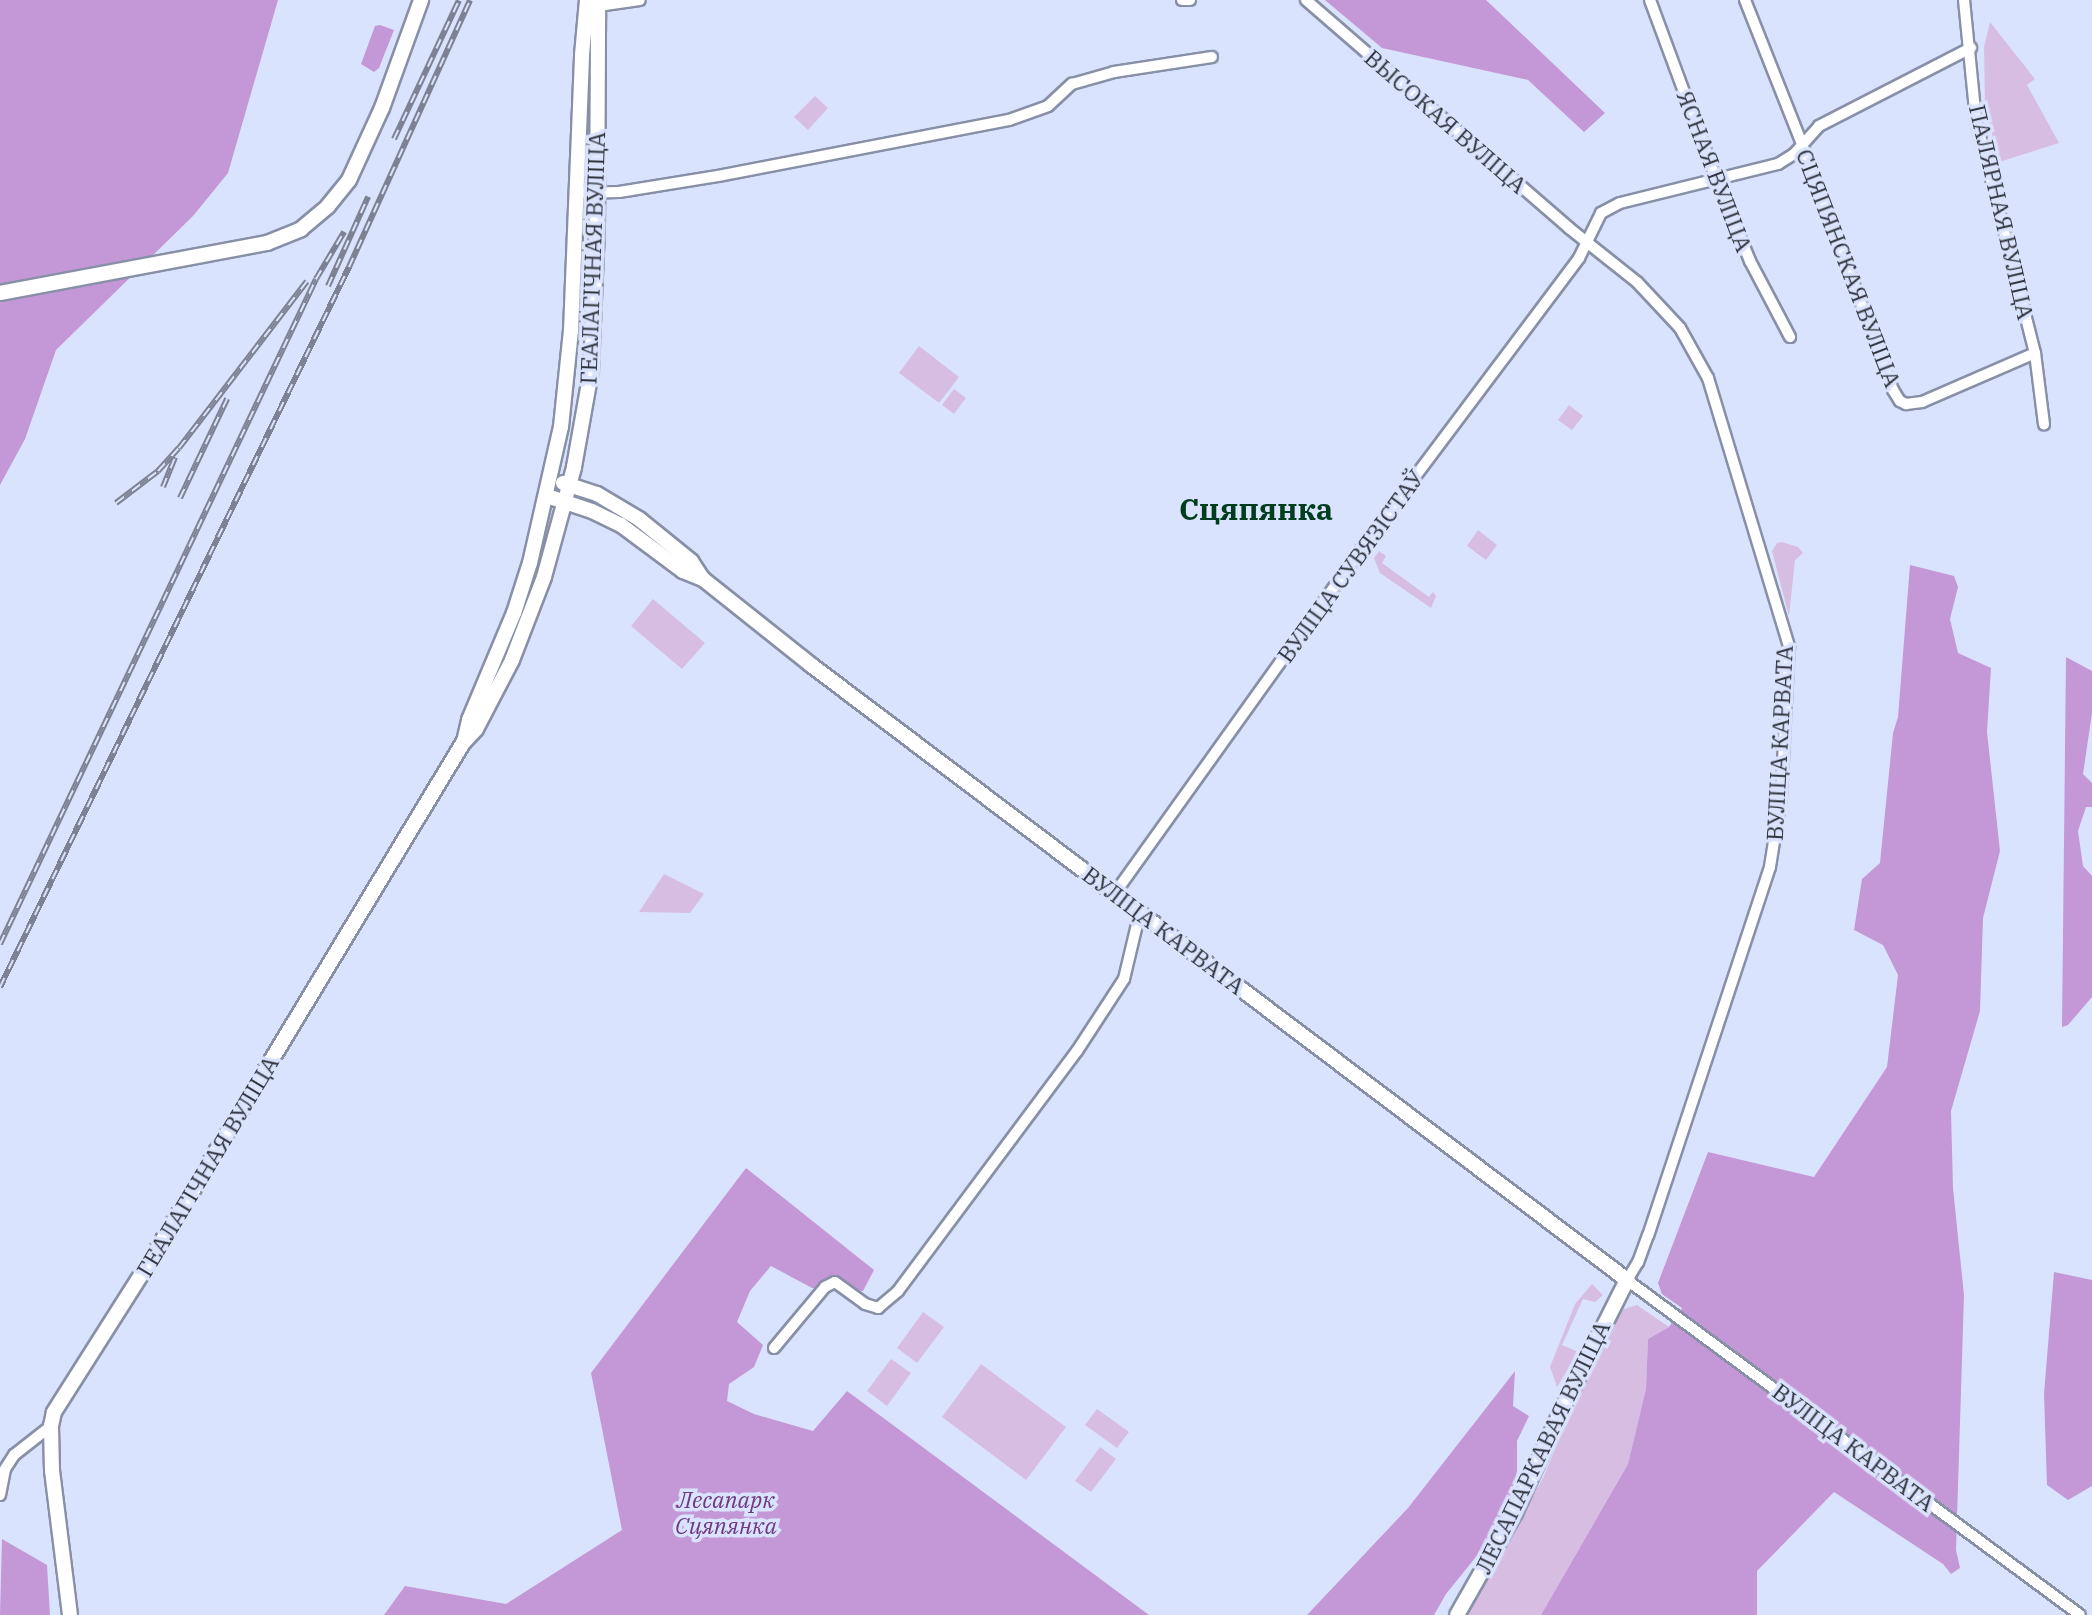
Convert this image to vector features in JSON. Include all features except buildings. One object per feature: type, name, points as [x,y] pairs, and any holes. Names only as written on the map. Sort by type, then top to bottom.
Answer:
[{"type":"street","points":[[0,293],[277,240],[301,229],[328,206],[348,180],[369,138],[421,0]]},
{"type":"street","points":[[592,2],[640,0]]},
{"type":"street","points":[[1182,0],[1190,0]]},
{"type":"street","name":"ВЫСОКАЯ ВУЛІЦА","points":[[1307,0],[1585,241]]},
{"type":"street","name":"ЯСНАЯ ВУЛІЦА","points":[[1650,0],[1750,261],[1790,337]]},
{"type":"street","name":"СЦЯПЯНСКАЯ ВУЛІЦА","points":[[1745,0],[1802,144],[1892,390],[1900,401],[1906,404],[1922,402],[2035,353]]},
{"type":"street","name":"ПАЛЯРНАЯ ВУЛІЦА","points":[[1964,0],[1971,48],[1976,120],[2035,353],[2044,424]]},
{"type":"street","name":"ГЕАЛАГІЧНАЯ ВУЛІЦА","points":[[464,743],[469,720],[514,613],[551,479],[567,380],[576,192],[592,2]]},
{"type":"street","name":"ГЕАЛАГІЧНАЯ ВУЛІЦА","points":[[70,1615],[52,1471],[51,1426],[63,1394],[153,1256],[464,743],[476,729],[512,660],[544,577],[569,485],[590,372],[597,193],[592,2]]},
{"type":"street","name":"ВУЛІЦА СУВЯЗІСТАЎ","points":[[1115,893],[1366,542],[1579,258],[1601,213],[1608,208],[1716,178],[1778,164],[1794,154],[1819,125],[1971,48]]},
{"type":"street","points":[[576,192],[619,192],[718,176],[1009,120],[1048,106],[1072,84],[1114,72],[1212,57]]},
{"type":"street","name":"ВУЛІЦА КАРВАТА","points":[[1585,241],[1655,300],[1680,328],[1703,369],[1756,530],[1788,648],[1780,811],[1770,867],[1648,1235],[1638,1262],[1627,1280]]},
{"type":"street","name":"ВУЛІЦА КАРВАТА","points":[[551,479],[597,494],[639,519],[691,561],[703,579]]},
{"type":"street","name":"ВУЛІЦА КАРВАТА","points":[[547,496],[621,525],[683,571],[703,579],[811,666],[1627,1280],[2080,1615]]},
{"type":"street","points":[[774,1348],[825,1287],[835,1282],[865,1304],[878,1308],[898,1291],[1077,1051],[1124,979],[1140,912]]},
{"type":"street","name":"ЛЕСАПАРКАВАЯ ВУЛІЦА","points":[[1457,1615],[1515,1513],[1615,1298],[1627,1280]]},
{"type":"street","points":[[0,1495],[5,1469],[15,1455],[51,1426]]},
{"type":"shaded area","points":[[1990,22],[2035,79],[2027,85],[2059,143],[1999,162],[1985,106],[1984,47]]},
{"type":"shaded area","points":[[815,96],[828,108],[808,130],[794,117]]},
{"type":"shaded area","points":[[919,346],[959,377],[939,403],[899,373]]},
{"type":"shaded area","points":[[954,389],[966,398],[954,414],[942,405]]},
{"type":"shaded area","points":[[1569,405],[1583,416],[1572,430],[1558,420]]},
{"type":"shaded area","points":[[1478,530],[1497,545],[1486,560],[1467,546]]},
{"type":"shaded area","points":[[1777,543],[1798,547],[1803,553],[1795,560],[1789,616],[1772,551]]},
{"type":"shaded area","points":[[1379,551],[1386,556],[1382,563],[1429,597],[1433,592],[1436,596],[1431,608],[1380,573],[1374,558]]},
{"type":"shaded area","points":[[653,599],[705,643],[682,669],[631,626]]},
{"type":"shaded area","points":[[664,874],[704,894],[690,913],[639,912]]},
{"type":"shaded area","points":[[1592,1284],[1603,1295],[1595,1302],[1583,1299],[1562,1345],[1576,1351],[1576,1357],[1557,1387],[1550,1367],[1575,1304]]},
{"type":"shaded area","points":[[1637,1305],[1669,1327],[1648,1339],[1646,1389],[1628,1464],[1541,1615],[1467,1615],[1543,1478],[1571,1411],[1621,1310]]},
{"type":"shaded area","points":[[923,1312],[944,1327],[917,1363],[897,1348]]},
{"type":"shaded area","points":[[891,1359],[911,1373],[887,1406],[867,1391]]},
{"type":"shaded area","points":[[981,1364],[1066,1427],[1026,1480],[942,1417]]},
{"type":"shaded area","points":[[1097,1409],[1129,1432],[1117,1448],[1085,1425]]},
{"type":"shaded area","points":[[1100,1447],[1116,1459],[1091,1492],[1075,1481]]},
{"type":"green space","points":[[0,0],[278,0],[228,173],[193,216],[56,350],[25,439],[0,485]]},
{"type":"green space","points":[[1325,0],[1486,0],[1605,113],[1584,132],[1528,80],[1382,48]]},
{"type":"green space","points":[[375,26],[394,30],[379,68],[374,72],[361,64]]},
{"type":"green space","points":[[1910,565],[1954,576],[1958,587],[1950,619],[1958,653],[1991,668],[1987,732],[2000,851],[1983,918],[1980,1011],[1951,1111],[1953,1188],[1964,1295],[1956,1550],[1960,1568],[1951,1574],[1943,1564],[1834,1492],[1757,1571],[1757,1615],[1541,1615],[1628,1464],[1646,1389],[1648,1339],[1669,1327],[1682,1308],[1662,1294],[1658,1283],[1708,1152],[1814,1177],[1887,1067],[1898,975],[1883,945],[1854,930],[1862,879],[1880,863],[1893,733],[1898,717]]},
{"type":"green space","points":[[2066,657],[2092,671],[2092,713],[2083,774],[2092,783],[2092,807],[2086,807],[2078,831],[2083,866],[2092,876],[2092,997],[2068,1025],[2062,1027]]},
{"type":"green space","name":"Лесапарк Сцяпянка","points":[[746,1168],[874,1270],[863,1291],[812,1288],[771,1266],[750,1291],[737,1322],[763,1345],[754,1367],[729,1384],[727,1401],[754,1414],[813,1431],[847,1391],[1149,1615],[384,1615],[405,1586],[506,1604],[622,1530],[591,1373]]},
{"type":"green space","points":[[2054,1272],[2092,1280],[2092,1486],[2068,1500],[2047,1485],[2044,1394]]},
{"type":"green space","points":[[1515,1371],[1513,1406],[1529,1416],[1517,1441],[1517,1472],[1508,1505],[1503,1516],[1494,1525],[1488,1542],[1446,1594],[1434,1615],[1307,1615],[1408,1508]]},
{"type":"green space","points":[[2,1539],[47,1565],[50,1615],[0,1615]]},
{"type":"railway","points":[[394,139],[459,0]]},
{"type":"railway","points":[[0,987],[349,267],[470,0]]},
{"type":"railway","points":[[328,286],[368,197]]},
{"type":"railway","points":[[0,944],[316,279],[344,232]]},
{"type":"railway","points":[[116,503],[158,471],[179,448],[307,281]]},
{"type":"railway","points":[[180,498],[227,399]]},
{"type":"railway","points":[[163,487],[175,457]]},
{"type":"district","name":"Сцяпянка","points":[[1256,509]]}]
